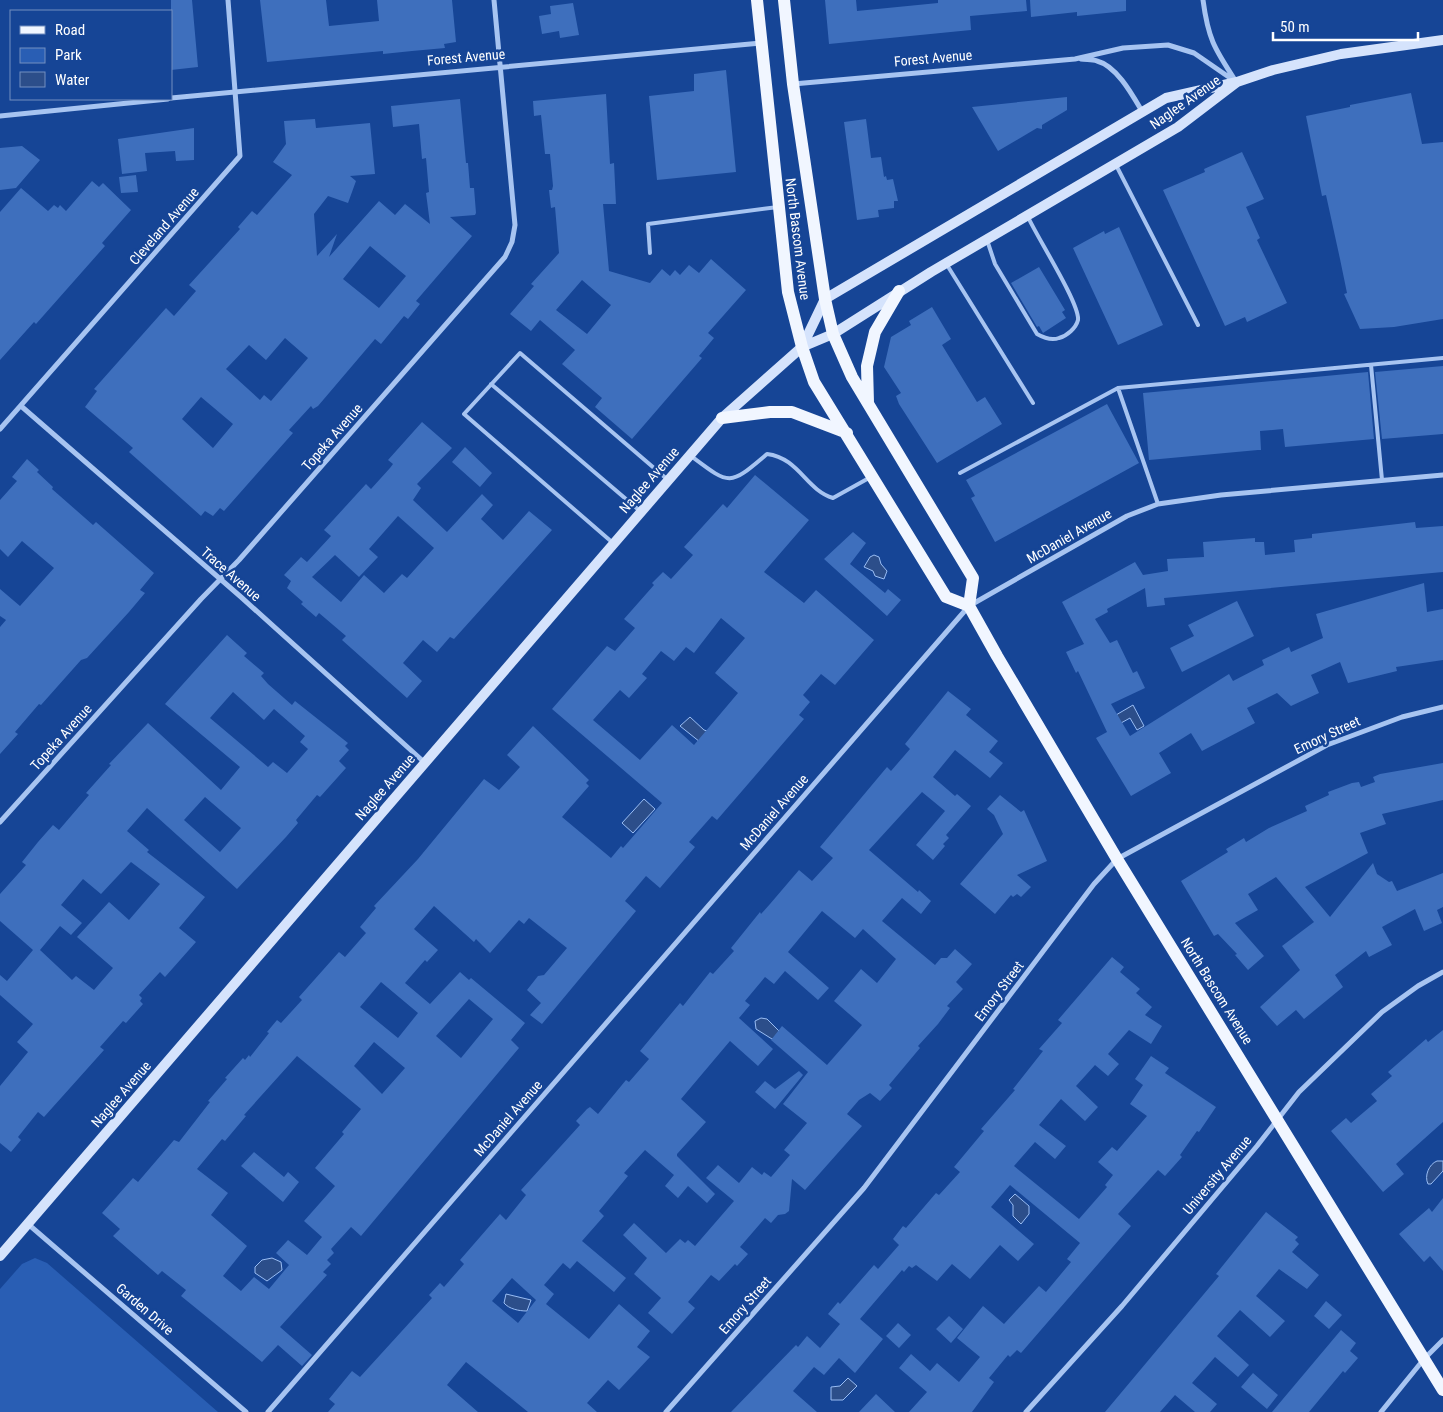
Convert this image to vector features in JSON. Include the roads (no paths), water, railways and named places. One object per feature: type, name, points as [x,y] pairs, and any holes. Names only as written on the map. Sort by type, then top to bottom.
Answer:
[{"type":"main road","name":"North Bascom Avenue","points":[[757,0],[788,292],[802,347],[814,382],[946,597],[969,606],[1117,859],[1443,1390]]},
{"type":"main road","name":"North Bascom Avenue","points":[[784,0],[793,84],[825,299],[833,334],[842,358],[868,406],[973,578],[969,606]]},
{"type":"main road","points":[[1237,82],[1273,70],[1341,54],[1443,40]]},
{"type":"main road","name":"Naglee Avenue","points":[[802,347],[825,299],[1166,98],[1237,82]]},
{"type":"main road","name":"Naglee Avenue","points":[[0,1256],[722,418],[802,347],[833,334],[899,291],[1178,127],[1237,82]]},
{"type":"main road","points":[[868,406],[867,366],[872,340],[899,291]]},
{"type":"main road","points":[[722,418],[770,412],[792,412],[847,433]]},
{"type":"street","name":"Cleveland Avenue","points":[[0,429],[240,156],[228,0]]},
{"type":"street","name":"Topeka Avenue","points":[[0,822],[220,580],[505,256],[512,242],[515,225],[494,0]]},
{"type":"street","points":[[1203,0],[1206,29],[1216,52],[1237,82]]},
{"type":"street","name":"Forest Avenue","points":[[172,99],[236,91],[763,43]]},
{"type":"street","name":"Forest Avenue","points":[[793,84],[1076,59],[1123,48],[1168,45],[1194,53],[1237,82]]},
{"type":"street","name":"Forest Avenue","points":[[1076,59],[1097,61],[1108,68],[1125,84],[1142,113]]},
{"type":"street","name":"Forest Avenue","points":[[0,116],[160,100]]},
{"type":"street","name":"Trace Avenue","points":[[21,406],[424,762]]},
{"type":"street","name":"McDaniel Avenue","points":[[268,1412],[969,606],[1127,516],[1158,504],[1222,495],[1443,475]]},
{"type":"street","name":"Emory Street","points":[[666,1412],[864,1188],[1094,884],[1117,859],[1327,745],[1402,717],[1443,707]]},
{"type":"street","name":"University Avenue","points":[[1026,1412],[1122,1306],[1253,1150],[1298,1092],[1382,1012],[1418,986],[1443,972]]},
{"type":"street","name":"Garden Drive","points":[[28,1224],[246,1412]]},
{"type":"street","points":[[1381,1412],[1424,1359],[1443,1340]]},
{"type":"lane","points":[[1115,163],[1198,324]]},
{"type":"lane","points":[[650,253],[648,224],[778,207]]},
{"type":"lane","points":[[987,239],[995,264],[1038,334],[1044,339],[1059,339],[1073,330],[1078,320],[1074,302],[1026,215]]},
{"type":"lane","points":[[946,263],[1033,403]]},
{"type":"lane","points":[[613,543],[464,414],[520,353],[668,480]]},
{"type":"lane","points":[[960,473],[1118,388],[1443,358]]},
{"type":"lane","points":[[1372,365],[1382,480]]},
{"type":"lane","points":[[491,384],[640,512]]},
{"type":"lane","points":[[1118,388],[1158,504]]},
{"type":"lane","points":[[689,455],[725,480],[738,478],[767,454],[778,456],[800,470],[820,494],[832,498],[872,475]]},
{"type":"water","points":[[874,555],[879,557],[881,564],[887,571],[884,579],[875,576],[873,571],[864,567],[870,557]]},
{"type":"water","points":[[1133,705],[1144,726],[1137,730],[1130,718],[1121,723],[1116,715]]},
{"type":"water","points":[[690,717],[704,730],[710,732],[700,742],[680,726]]},
{"type":"water","points":[[644,799],[655,809],[633,833],[622,823]]},
{"type":"water","points":[[761,1018],[767,1019],[784,1036],[772,1039],[756,1029],[755,1021]]},
{"type":"water","points":[[1437,1161],[1443,1161],[1443,1171],[1431,1184],[1428,1184],[1428,1171]]},
{"type":"water","points":[[1015,1194],[1029,1206],[1029,1214],[1021,1224],[1013,1216],[1013,1205],[1009,1200]]},
{"type":"water","points":[[272,1258],[281,1262],[282,1270],[267,1281],[255,1273],[255,1267],[262,1260]]},
{"type":"water","points":[[506,1294],[531,1300],[527,1311],[514,1309],[506,1305],[504,1303]]},
{"type":"water","points":[[848,1378],[857,1386],[843,1400],[831,1400],[831,1387],[840,1386]]}]
